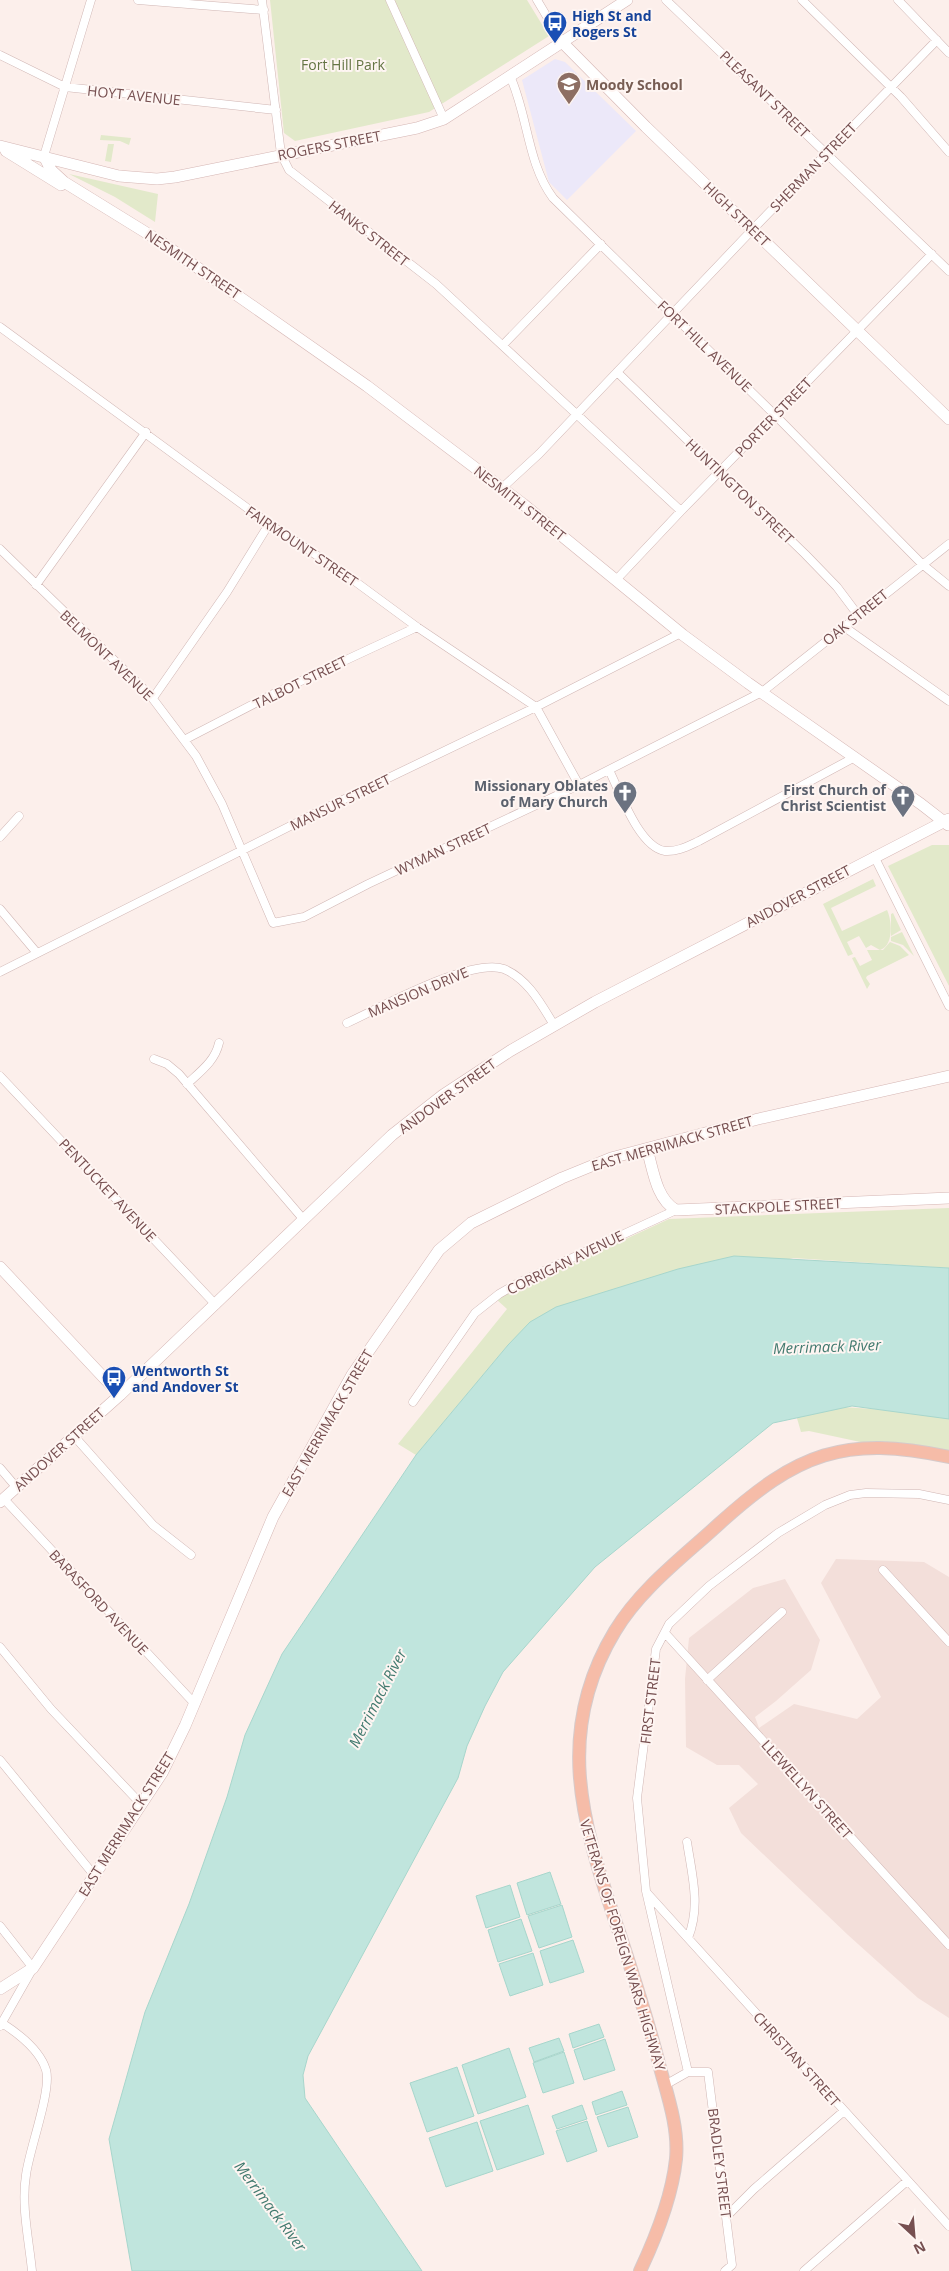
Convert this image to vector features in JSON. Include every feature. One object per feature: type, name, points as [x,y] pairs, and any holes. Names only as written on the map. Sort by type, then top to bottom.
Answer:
[{"type":"main road","name":"VETERANS OF FOREIGN WARS HIGHWAY","points":[[640,2271],[665,2211],[676,2158],[674,2124],[665,2085],[633,1974],[594,1855],[584,1811],[580,1768],[581,1727],[589,1690],[601,1657],[627,1614],[652,1586],[746,1499],[790,1469],[824,1455],[861,1448],[896,1448],[949,1457]]},
{"type":"street","points":[[44,156],[91,0]]},
{"type":"street","points":[[138,0],[264,10]]},
{"type":"street","name":"HANKS STREET","points":[[262,0],[281,154],[289,170],[436,284],[681,511]]},
{"type":"street","points":[[390,0],[444,119]]},
{"type":"street","name":"HIGH STREET","points":[[537,0],[562,42],[646,126],[949,419]]},
{"type":"street","name":"ROGERS STREET","points":[[0,146],[119,176],[157,179],[175,177],[416,128],[444,119],[627,0]]},
{"type":"street","name":"PLEASANT STREET","points":[[666,0],[949,271]]},
{"type":"street","points":[[802,0],[891,88],[949,152]]},
{"type":"street","points":[[898,0],[949,53]]},
{"type":"street","name":"SHERMAN STREET","points":[[502,488],[539,454],[753,229],[937,40]]},
{"type":"street","name":"HOYT AVENUE","points":[[0,55],[64,87],[276,110]]},
{"type":"street","name":"FORT HILL AVENUE","points":[[510,76],[517,91],[536,164],[553,198],[775,415],[922,564],[949,586]]},
{"type":"street","name":"NESMITH STREET","points":[[0,146],[67,189],[112,210],[231,289],[359,381],[502,488],[681,634],[947,822]]},
{"type":"street","name":"NESMITH STREET","points":[[44,156],[51,170],[80,194]]},
{"type":"street","points":[[503,345],[601,244]]},
{"type":"street","name":"PORTER STREET","points":[[616,580],[932,254]]},
{"type":"street","name":"FAIRMOUNT STREET","points":[[0,327],[146,432],[269,524],[345,574],[417,627],[536,707],[579,785]]},
{"type":"street","name":"HUNTINGTON STREET","points":[[617,372],[830,580],[858,615]]},
{"type":"street","points":[[36,585],[146,432]]},
{"type":"street","points":[[153,698],[226,592],[269,524]]},
{"type":"street","name":"OAK STREET","points":[[762,692],[949,544]]},
{"type":"street","name":"BELMONT AVENUE","points":[[0,549],[153,698],[196,756],[222,804],[242,850]]},
{"type":"street","points":[[843,626],[949,701]]},
{"type":"street","name":"TALBOT STREET","points":[[184,740],[275,693],[417,627]]},
{"type":"street","name":"MANSUR STREET","points":[[0,972],[330,806],[536,707],[681,634]]},
{"type":"street","name":"WYMAN STREET","points":[[242,850],[273,923],[304,917],[368,884],[579,785],[762,692]]},
{"type":"street","points":[[609,770],[644,839],[658,849],[666,851],[677,850],[698,841],[855,757]]},
{"type":"street","points":[[0,837],[19,816]]},
{"type":"street","name":"ANDOVER STREET","points":[[2,1500],[120,1395],[392,1135],[425,1108],[510,1050],[554,1025],[874,856],[947,822]]},
{"type":"street","points":[[874,856],[947,997],[949,1006]]},
{"type":"street","points":[[0,909],[37,953]]},
{"type":"street","name":"MANSION DRIVE","points":[[347,1023],[467,970],[494,967],[515,975],[527,986],[536,996],[554,1025]]},
{"type":"street","points":[[187,1084],[213,1060],[217,1053],[219,1042]]},
{"type":"street","points":[[154,1058],[167,1064],[187,1084],[304,1220]]},
{"type":"street","name":"PENTUCKET AVENUE","points":[[0,1076],[216,1305]]},
{"type":"street","name":"EAST MERRIMACK STREET","points":[[0,1989],[33,1968],[162,1773],[194,1704],[273,1516],[352,1375],[439,1250],[472,1223],[584,1168],[611,1158],[758,1119],[949,1076]]},
{"type":"street","points":[[648,1149],[660,1193],[665,1201],[676,1210]]},
{"type":"street","name":"STACKPOLE STREET","points":[[676,1210],[949,1198]]},
{"type":"street","name":"CORRIGAN AVENUE","points":[[413,1402],[475,1313],[499,1294],[520,1282],[676,1210]]},
{"type":"street","points":[[0,1268],[120,1395]]},
{"type":"street","points":[[74,1436],[153,1525],[191,1555]]},
{"type":"street","points":[[0,1468],[16,1488]]},
{"type":"street","name":"FIRST STREET","points":[[688,2072],[646,1891],[637,1798],[656,1649],[669,1624],[709,1586],[778,1533],[807,1514],[834,1500],[850,1495],[882,1492],[919,1494],[949,1500]]},
{"type":"street","name":"BARASFORD AVENUE","points":[[2,1500],[194,1704]]},
{"type":"street","points":[[883,1570],[949,1642]]},
{"type":"street","points":[[707,1680],[782,1612]]},
{"type":"street","name":"LLEWELLYN STREET","points":[[664,1633],[949,1945]]},
{"type":"street","points":[[0,1647],[51,1710],[141,1804]]},
{"type":"street","points":[[0,1760],[94,1875]]},
{"type":"street","points":[[687,1842],[696,1907],[694,1924],[688,1938]]},
{"type":"street","name":"CHRISTIAN STREET","points":[[646,1891],[949,2226]]},
{"type":"street","points":[[0,1926],[33,1968],[1,2024],[16,2032],[34,2050],[46,2070],[46,2094],[25,2177],[26,2213],[32,2271]]},
{"type":"street","points":[[665,2085],[688,2072]]},
{"type":"street","name":"BRADLEY STREET","points":[[688,2072],[708,2072],[735,2268],[725,2271]]},
{"type":"street","points":[[727,2216],[754,2189],[844,2111]]},
{"type":"street","points":[[804,2271],[907,2181]]},
{"type":"shaded area","name":"Moody School","points":[[555,59],[565,62],[636,131],[567,200],[549,182],[522,80]]},
{"type":"shaded area","points":[[836,1559],[924,1562],[949,1577],[949,2018],[918,1998],[848,1935],[741,1833],[729,1808],[758,1784],[739,1765],[717,1765],[686,1747],[685,1679],[689,1638],[753,1588],[785,1579],[820,1640],[811,1670],[755,1717],[759,1728],[794,1704],[857,1719],[881,1697],[821,1583]]},
{"type":"green space","name":"Fort Hill Park","points":[[270,0],[527,0],[549,36],[429,112],[295,141],[284,133]]},
{"type":"green space","points":[[101,135],[131,138],[129,145],[120,141],[100,140]]},
{"type":"green space","points":[[108,144],[114,144],[111,162],[105,161]]},
{"type":"green space","points":[[69,174],[158,194],[155,222],[115,197]]},
{"type":"green space","points":[[932,845],[949,845],[949,986],[888,866]]},
{"type":"green space","points":[[873,879],[876,886],[831,908],[842,931],[887,910],[891,926],[890,938],[885,948],[880,950],[871,945],[866,948],[859,936],[847,942],[853,954],[848,956],[823,904]]},
{"type":"green space","points":[[893,913],[901,930],[891,936],[891,914]]},
{"type":"green space","points":[[902,932],[914,956],[903,945],[891,941],[891,937]]},
{"type":"green space","points":[[890,942],[900,946],[909,955],[867,976],[866,978],[870,984],[867,989],[852,958],[855,957],[860,966],[872,960],[867,950],[883,950]]},
{"type":"green space","points":[[949,1208],[949,1268],[793,1258],[508,1345],[416,1455],[398,1444],[507,1309],[496,1299],[669,1219]]},
{"type":"green space","points":[[812,1405],[949,1414],[949,1461],[809,1431],[801,1432],[794,1408]]},
{"type":"water","name":"Merrimack River","points":[[734,1256],[949,1268],[949,1419],[852,1406],[773,1423],[595,1567],[503,1672],[467,1746],[458,1778],[308,2056],[303,2075],[305,2098],[422,2271],[132,2271],[109,2139],[145,2012],[189,1904],[227,1797],[245,1735],[282,1654],[416,1455],[508,1345],[530,1322],[556,1307],[678,1269]]},
{"type":"water","points":[[550,1872],[561,1904],[527,1915],[517,1883]]},
{"type":"water","points":[[510,1885],[520,1917],[486,1928],[476,1896]]},
{"type":"water","points":[[562,1905],[572,1937],[539,1948],[528,1916]]},
{"type":"water","points":[[521,1919],[532,1951],[498,1962],[488,1930]]},
{"type":"water","points":[[573,1940],[584,1972],[550,1983],[540,1951]]},
{"type":"water","points":[[533,1953],[543,1985],[510,1996],[499,1964]]},
{"type":"water","points":[[599,2024],[604,2037],[573,2048],[569,2034]]},
{"type":"water","points":[[559,2038],[564,2051],[534,2062],[529,2048]]},
{"type":"water","points":[[605,2039],[615,2070],[584,2080],[574,2050]]},
{"type":"water","points":[[509,2048],[526,2097],[478,2114],[462,2065]]},
{"type":"water","points":[[564,2052],[574,2083],[543,2093],[533,2063]]},
{"type":"water","points":[[457,2067],[474,2116],[427,2132],[410,2083]]},
{"type":"water","points":[[622,2091],[627,2105],[596,2115],[592,2102]]},
{"type":"water","points":[[528,2105],[544,2154],[497,2170],[480,2121]]},
{"type":"water","points":[[582,2105],[587,2119],[557,2129],[552,2116]]},
{"type":"water","points":[[628,2107],[638,2137],[608,2147],[597,2117]]},
{"type":"water","points":[[587,2121],[597,2151],[567,2162],[556,2131]]},
{"type":"water","points":[[477,2122],[493,2171],[446,2187],[429,2138]]},
{"type":"place","name":"High St and Rogers St","points":[[555,44]]},
{"type":"place","name":"Moody School","points":[[569,105]]},
{"type":"place","name":"Missionary Oblates of Mary Church","points":[[625,814]]},
{"type":"place","name":"First Church of Christ Scientist","points":[[903,818]]},
{"type":"place","name":"Wentworth St and Andover St","points":[[114,1399]]}]
